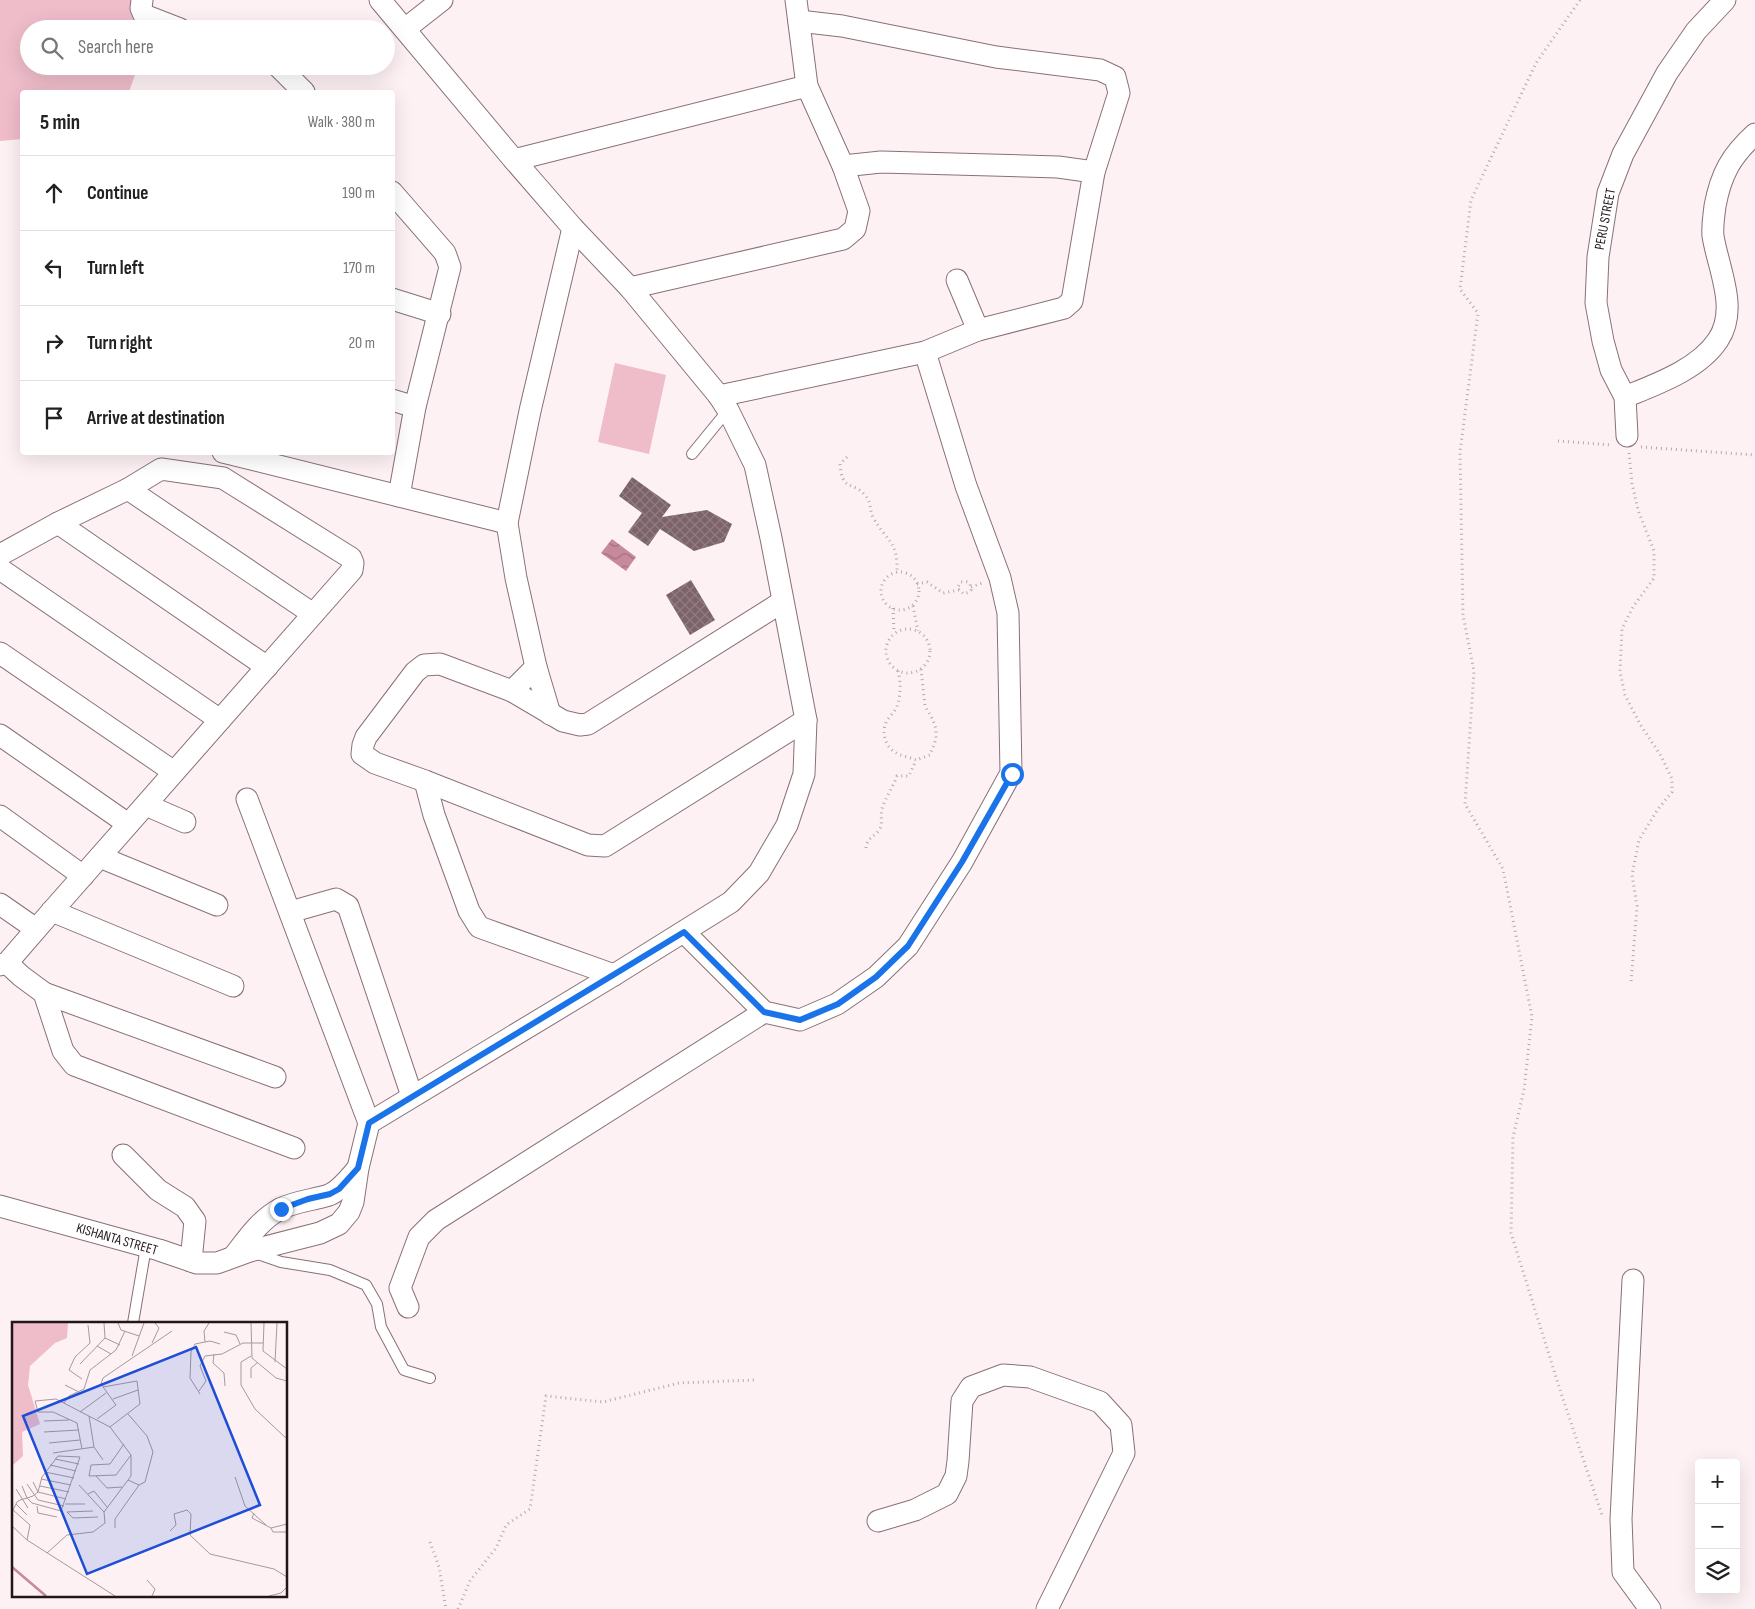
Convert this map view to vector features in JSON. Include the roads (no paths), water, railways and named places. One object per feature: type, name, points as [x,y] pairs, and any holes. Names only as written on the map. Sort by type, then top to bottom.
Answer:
[{"type":"street","points":[[142,0],[144,15],[157,20]]},
{"type":"street","points":[[247,799],[369,1123],[731,902],[759,873],[786,825],[804,774],[806,720],[771,538],[755,465],[724,403],[630,288],[573,228],[380,0]]},
{"type":"street","points":[[406,29],[442,0]]},
{"type":"street","points":[[630,288],[843,240],[855,230],[859,211],[843,166],[807,86],[796,0]]},
{"type":"street","name":"PERU STREET","points":[[1628,441],[1625,397],[1611,370],[1596,302],[1598,257],[1608,193],[1623,154],[1667,73],[1696,31],[1725,0]]},
{"type":"street","points":[[724,403],[925,352],[978,330],[1064,308],[1072,301],[1094,172],[1119,92],[1115,77],[1100,70],[996,56],[842,26],[799,21]]},
{"type":"street","points":[[287,75],[302,90]]},
{"type":"street","points":[[514,160],[807,86]]},
{"type":"street","points":[[1625,397],[1664,381],[1695,363],[1722,334],[1725,327],[1727,301],[1712,223],[1719,185],[1727,166],[1746,142],[1755,134]]},
{"type":"street","points":[[843,166],[880,162],[1058,167],[1094,172]]},
{"type":"street","points":[[395,195],[445,252],[450,268],[416,407],[399,496]]},
{"type":"street","points":[[550,714],[536,667],[506,523],[573,228]]},
{"type":"street","points":[[957,280],[978,330]]},
{"type":"street","points":[[395,300],[440,314]]},
{"type":"street","points":[[684,932],[764,1012],[800,1020],[838,1004],[876,977],[908,946],[962,862],[1012,774],[1008,613],[1000,578],[966,486],[925,352]]},
{"type":"street","points":[[395,401],[416,407]]},
{"type":"street","points":[[234,455],[506,523]]},
{"type":"street","points":[[0,555],[58,523],[128,489],[162,469],[223,478],[351,558],[353,563],[352,570],[52,912],[3,964],[44,993],[275,1077]]},
{"type":"street","points":[[128,489],[313,614]]},
{"type":"street","points":[[58,523],[267,667]]},
{"type":"street","points":[[0,569],[220,720]]},
{"type":"street","points":[[782,602],[588,724],[580,725],[563,721],[512,691],[440,664],[424,665],[415,672],[366,737],[362,745],[362,754],[375,763],[588,845],[605,846],[806,720]]},
{"type":"street","points":[[0,653],[174,772]]},
{"type":"street","points":[[512,691],[536,667]]},
{"type":"street","points":[[0,735],[128,824]]},
{"type":"street","points":[[425,781],[434,815],[478,935],[614,975]]},
{"type":"street","points":[[146,805],[185,822]]},
{"type":"street","points":[[0,816],[83,876]]},
{"type":"street","points":[[100,857],[217,905]]},
{"type":"street","points":[[290,912],[336,899],[348,906],[412,1096]]},
{"type":"street","points":[[0,904],[36,929]]},
{"type":"street","points":[[52,912],[233,986]]},
{"type":"street","points":[[44,993],[63,1052],[74,1065],[294,1148]]},
{"type":"street","points":[[408,1307],[400,1288],[419,1237],[436,1220],[764,1012]]},
{"type":"street","name":"KISHANTA STREET","points":[[0,1206],[197,1263],[217,1263],[243,1250],[320,1233],[340,1224],[349,1212],[353,1202],[358,1168],[369,1123]]},
{"type":"street","points":[[123,1155],[158,1190],[185,1207],[196,1221],[191,1261]]},
{"type":"street","points":[[243,1250],[258,1225],[288,1206],[330,1194],[339,1189],[358,1168]]},
{"type":"street","points":[[288,1206],[298,1238]]},
{"type":"street","points":[[1634,1280],[1621,1519],[1622,1572],[1650,1609]]},
{"type":"street","points":[[878,1521],[914,1510],[947,1494],[956,1476],[962,1401],[971,1387],[1003,1375],[1030,1377],[1100,1402],[1121,1425],[1124,1453],[1047,1609]]},
{"type":"lane","points":[[692,454],[724,403]]},
{"type":"lane","points":[[132,1322],[146,1247]]},
{"type":"lane","points":[[243,1250],[281,1262],[330,1270],[366,1285],[377,1304],[381,1327],[404,1370],[430,1378]]},
{"type":"water","points":[[612,539],[636,557],[626,571],[601,553]]}]
